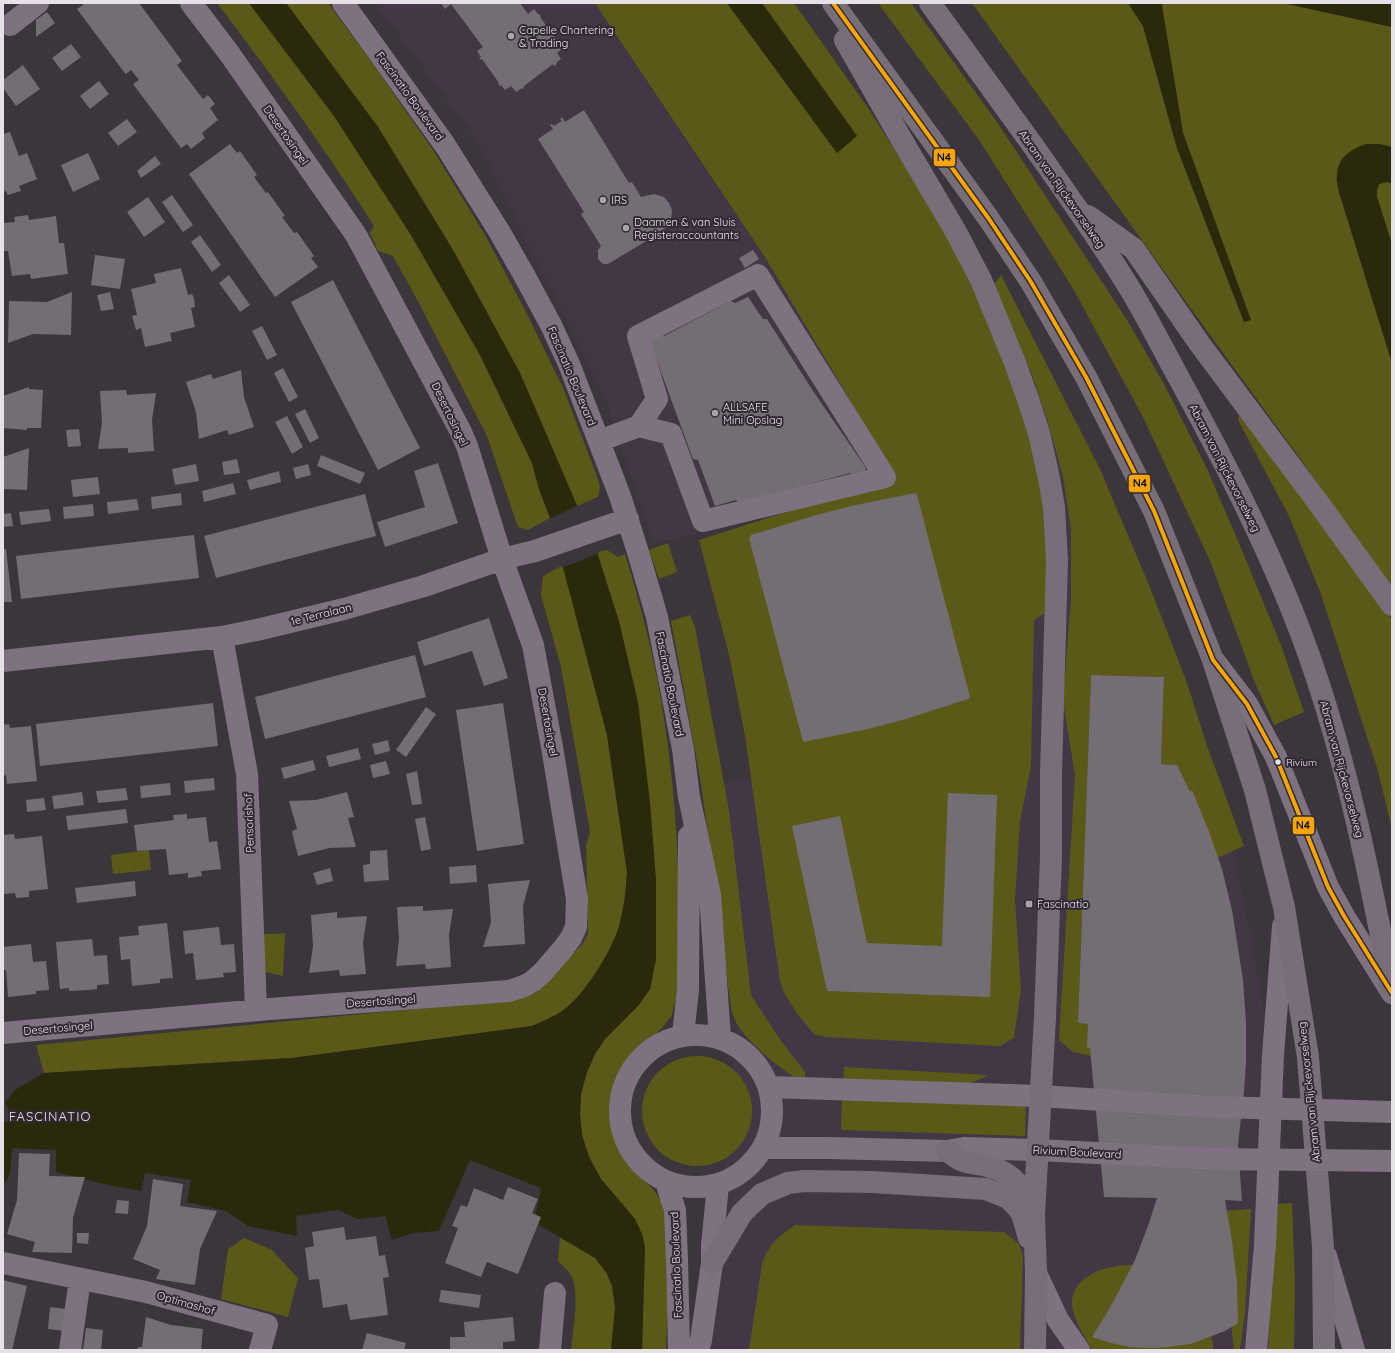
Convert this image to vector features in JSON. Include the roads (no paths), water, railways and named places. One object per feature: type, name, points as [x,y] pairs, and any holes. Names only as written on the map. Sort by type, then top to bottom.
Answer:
[{"type":"highway","points":[[825,3],[899,135],[956,232],[981,280],[1011,354],[1039,433],[1054,507],[1057,560],[1051,773],[1051,856],[1045,1017],[1034,1215],[1036,1273],[1035,1350]]},
{"type":"highway","name":"Abram van Rijckevorselweg","points":[[833,3],[989,219],[1031,282],[1086,377],[1154,511],[1213,660],[1255,790],[1284,907],[1308,1057],[1323,1247],[1324,1350]]},
{"type":"highway","name":"Abram van Rijckevorselweg","points":[[930,3],[1078,210],[1131,290],[1199,415],[1249,513],[1288,602],[1310,658],[1347,780],[1364,848],[1392,992]]},
{"type":"highway","points":[[1078,210],[1134,249],[1199,343],[1392,605]]},
{"type":"highway","points":[[947,1151],[963,1162],[988,1166],[1000,1170],[1012,1177],[1027,1196],[1034,1215]]},
{"type":"highway","points":[[712,1263],[742,1213],[762,1194],[788,1183],[804,1181],[872,1182],[986,1189],[1008,1198],[1022,1214],[1027,1228],[1036,1273]]},
{"type":"street","points":[[10,26],[38,3]]},
{"type":"street","name":"Desertosingel","points":[[3,1032],[256,1010],[509,991],[524,986],[543,972],[571,938],[576,927],[577,899],[552,747],[533,645],[502,559],[467,446],[460,430],[356,235],[229,53],[190,3]]},
{"type":"street","name":"Fascinatio Boulevard","points":[[343,3],[445,145],[499,231],[551,325],[569,364],[628,519],[657,617],[683,749],[689,797],[710,895],[720,1038]]},
{"type":"street","points":[[599,441],[640,426],[671,434],[703,521],[885,477],[758,275],[638,336],[657,399],[640,426]]},
{"type":"street","name":"1e Terralaan","points":[[3,661],[222,637],[344,609],[424,586],[502,559],[535,551],[628,519]]},
{"type":"street","name":"Pensorishof","points":[[222,637],[247,774],[256,1010]]},
{"type":"street","name":"Abram van Rijckevorselweg","points":[[1213,660],[1247,704],[1276,757],[1328,887],[1344,916],[1392,992]]},
{"type":"street","name":"Fascinatio Boulevard","points":[[683,1035],[688,990],[689,797]]},
{"type":"street","points":[[1256,1350],[1265,1245],[1273,1055],[1284,907]]},
{"type":"street","points":[[702,1034],[720,1038],[737,1046],[751,1057],[761,1071],[769,1087],[773,1108],[770,1129],[763,1148],[751,1164],[736,1177],[718,1185],[701,1188],[683,1187],[666,1182],[650,1173],[637,1161],[627,1145],[621,1129],[619,1111],[620,1099],[627,1076],[638,1061],[650,1049],[666,1040],[683,1035],[702,1034]]},
{"type":"street","points":[[769,1087],[1040,1096],[1215,1107],[1392,1112]]},
{"type":"street","name":"Rivium Boulevard","points":[[763,1148],[947,1151],[964,1148],[1216,1158],[1392,1161]]},
{"type":"street","name":"Fascinatio Boulevard","points":[[666,1182],[675,1210],[678,1350]]},
{"type":"street","points":[[698,1350],[701,1340],[712,1263],[712,1244],[718,1185]]},
{"type":"street","name":"Abram van Rijckevorselweg","points":[[1323,1247],[1354,1350]]},
{"type":"street","name":"Optimashof","points":[[3,1264],[146,1292],[267,1325],[260,1350]]},
{"type":"street","points":[[1036,1273],[1058,1320],[1079,1350]]},
{"type":"street","points":[[70,1350],[80,1279]]},
{"type":"street","points":[[550,1350],[555,1293]]},
{"type":"place","name":"Capelle Chartering & Trading","points":[[511,36]]},
{"type":"place","name":"IRS","points":[[603,200]]},
{"type":"place","name":"Daamen & van Sluis Registeraccountants","points":[[626,228]]},
{"type":"place","name":"ALLSAFE Mini Opslag","points":[[715,413]]},
{"type":"place","name":"Rivium","points":[[1278,762]]},
{"type":"place","name":"Fascinatio","points":[[1029,904]]},
{"type":"district","name":"FASCINATIO","points":[[50,1116]]}]
